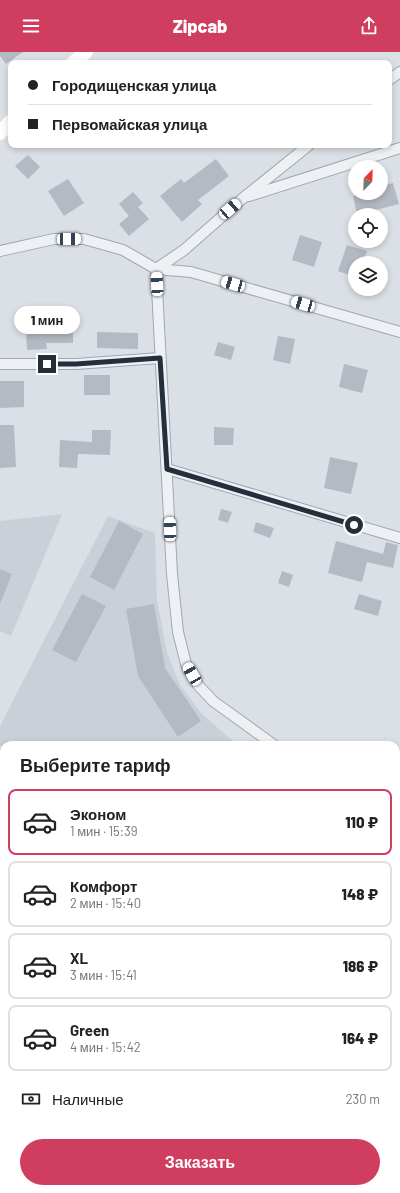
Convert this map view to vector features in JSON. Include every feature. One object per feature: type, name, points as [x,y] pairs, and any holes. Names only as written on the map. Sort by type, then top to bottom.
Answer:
[{"type":"street","points":[[77,60],[86,52]]},
{"type":"street","points":[[0,133],[8,124]]},
{"type":"street","points":[[156,269],[184,250],[242,199],[305,148]]},
{"type":"street","points":[[242,199],[400,148]]},
{"type":"street","points":[[0,251],[54,239],[84,239],[123,250],[156,269],[191,272],[400,332]]},
{"type":"street","points":[[156,269],[172,574],[178,632],[186,664],[198,684],[213,701],[268,741]]},
{"type":"street","points":[[0,364],[76,364],[160,358]]},
{"type":"street","points":[[167,469],[400,538]]},
{"type":"shaded area","points":[[62,514],[11,636],[0,631],[0,521]]},
{"type":"shaded area","points":[[108,516],[155,533],[157,600],[167,653],[180,685],[201,713],[232,741],[0,741],[0,726]]},
{"type":"building","points":[[0,52],[23,52],[12,60],[8,60],[6,64],[0,56]]},
{"type":"building","points":[[28,155],[40,167],[28,179],[15,166]]},
{"type":"building","points":[[216,159],[229,176],[198,200],[202,204],[182,222],[160,196],[181,179],[184,183]]},
{"type":"building","points":[[68,179],[84,203],[64,216],[48,191]]},
{"type":"building","points":[[393,183],[399,204],[384,208],[356,208],[354,200],[388,200],[388,184]]},
{"type":"building","points":[[133,192],[143,203],[138,207],[149,219],[129,236],[119,224],[129,216],[119,204]]},
{"type":"building","points":[[300,235],[322,242],[314,267],[292,260]]},
{"type":"building","points":[[347,245],[348,248],[357,248],[367,251],[365,256],[348,256],[348,275],[338,271]]},
{"type":"building","points":[[60,322],[73,322],[73,343],[46,343],[47,349],[27,350],[26,329],[60,328]]},
{"type":"building","points":[[97,332],[138,333],[138,349],[97,348]]},
{"type":"building","points":[[278,336],[295,339],[290,364],[273,360]]},
{"type":"building","points":[[218,342],[235,347],[231,360],[214,355]]},
{"type":"building","points":[[344,364],[368,370],[362,393],[339,387]]},
{"type":"building","points":[[84,375],[110,375],[110,395],[84,395]]},
{"type":"building","points":[[0,381],[24,381],[24,407],[0,408]]},
{"type":"building","points":[[0,425],[14,425],[16,467],[0,468]]},
{"type":"building","points":[[214,427],[234,428],[233,445],[214,445]]},
{"type":"building","points":[[92,430],[111,430],[110,455],[78,454],[77,468],[59,467],[60,440],[92,442]]},
{"type":"building","points":[[330,457],[358,463],[351,494],[324,488]]},
{"type":"building","points":[[221,509],[232,512],[228,523],[218,520]]},
{"type":"building","points":[[119,521],[143,534],[114,590],[90,577]]},
{"type":"building","points":[[256,522],[274,528],[270,538],[253,532]]},
{"type":"building","points":[[336,541],[383,554],[386,542],[398,545],[393,568],[367,562],[362,582],[328,573]]},
{"type":"building","points":[[0,569],[12,574],[0,604]]},
{"type":"building","points":[[282,571],[293,575],[289,587],[278,583]]},
{"type":"building","points":[[82,594],[106,606],[76,662],[52,650]]},
{"type":"building","points":[[359,594],[382,601],[378,616],[354,609]]},
{"type":"building","points":[[154,604],[165,668],[201,721],[178,737],[138,676],[126,609]]},
{"type":"route","points":[[47,364],[76,364],[160,358],[167,469],[354,525]]}]
